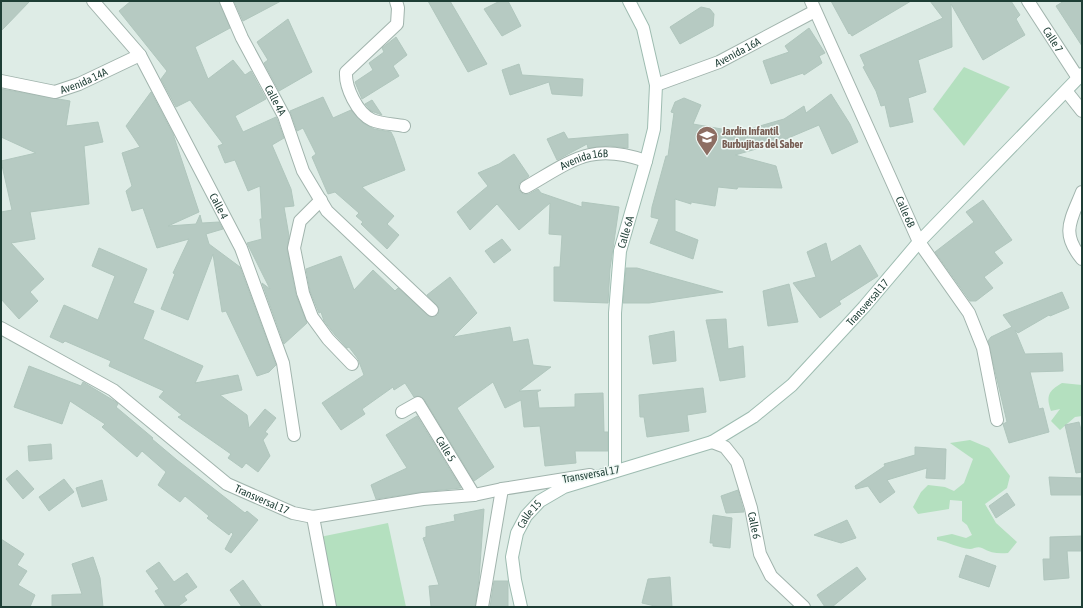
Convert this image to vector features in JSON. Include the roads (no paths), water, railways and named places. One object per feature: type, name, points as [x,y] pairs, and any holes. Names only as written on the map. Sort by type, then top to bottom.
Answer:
[{"type":"street","name":"Calle 4","points":[[93,1],[140,55],[241,248],[283,363],[294,435]]},
{"type":"street","name":"Calle 4A","points":[[226,1],[242,38],[284,116],[303,171],[327,211],[432,310]]},
{"type":"street","points":[[396,1],[398,8],[397,24],[346,72],[348,89],[364,114],[373,120],[404,126]]},
{"type":"street","name":"Calle 6A","points":[[615,471],[615,313],[620,251],[654,129],[656,85],[644,28],[629,1]]},
{"type":"street","name":"Calle 7","points":[[1028,1],[1080,76]]},
{"type":"street","name":"Avenida 16A","points":[[656,85],[719,62],[813,6]]},
{"type":"street","name":"Calle 6B","points":[[813,6],[919,242],[969,313],[984,348],[997,420]]},
{"type":"street","name":"Avenida 14A","points":[[1,81],[55,92],[79,84],[140,55]]},
{"type":"street","name":"Transversal 17","points":[[1,328],[114,390],[227,484],[294,513],[313,517],[423,499],[474,495],[502,489],[615,471],[712,442],[754,417],[792,385],[864,307],[919,242],[1080,76]]},
{"type":"street","points":[[1066,92],[1082,111]]},
{"type":"street","name":"Avenida 16B","points":[[526,186],[581,156],[610,152],[627,154],[646,161]]},
{"type":"street","points":[[1082,192],[1071,221],[1068,236],[1075,251],[1082,259]]},
{"type":"street","points":[[321,200],[300,221],[294,248],[303,293],[312,318],[328,339],[352,364]]},
{"type":"street","name":"Calle 5","points":[[402,412],[418,403],[474,495]]},
{"type":"street","name":"Calle 6","points":[[712,442],[725,447],[737,462],[751,508],[760,554],[771,576],[804,607]]},
{"type":"street","name":"Calle 15","points":[[522,607],[515,580],[512,557],[517,533],[526,516],[540,501],[564,487],[615,471]]},
{"type":"street","points":[[482,607],[502,489]]},
{"type":"street","points":[[313,517],[330,607]]},
{"type":"place","name":"Jardín Infantil Burbujitas del Saber","points":[[707,156]]}]
